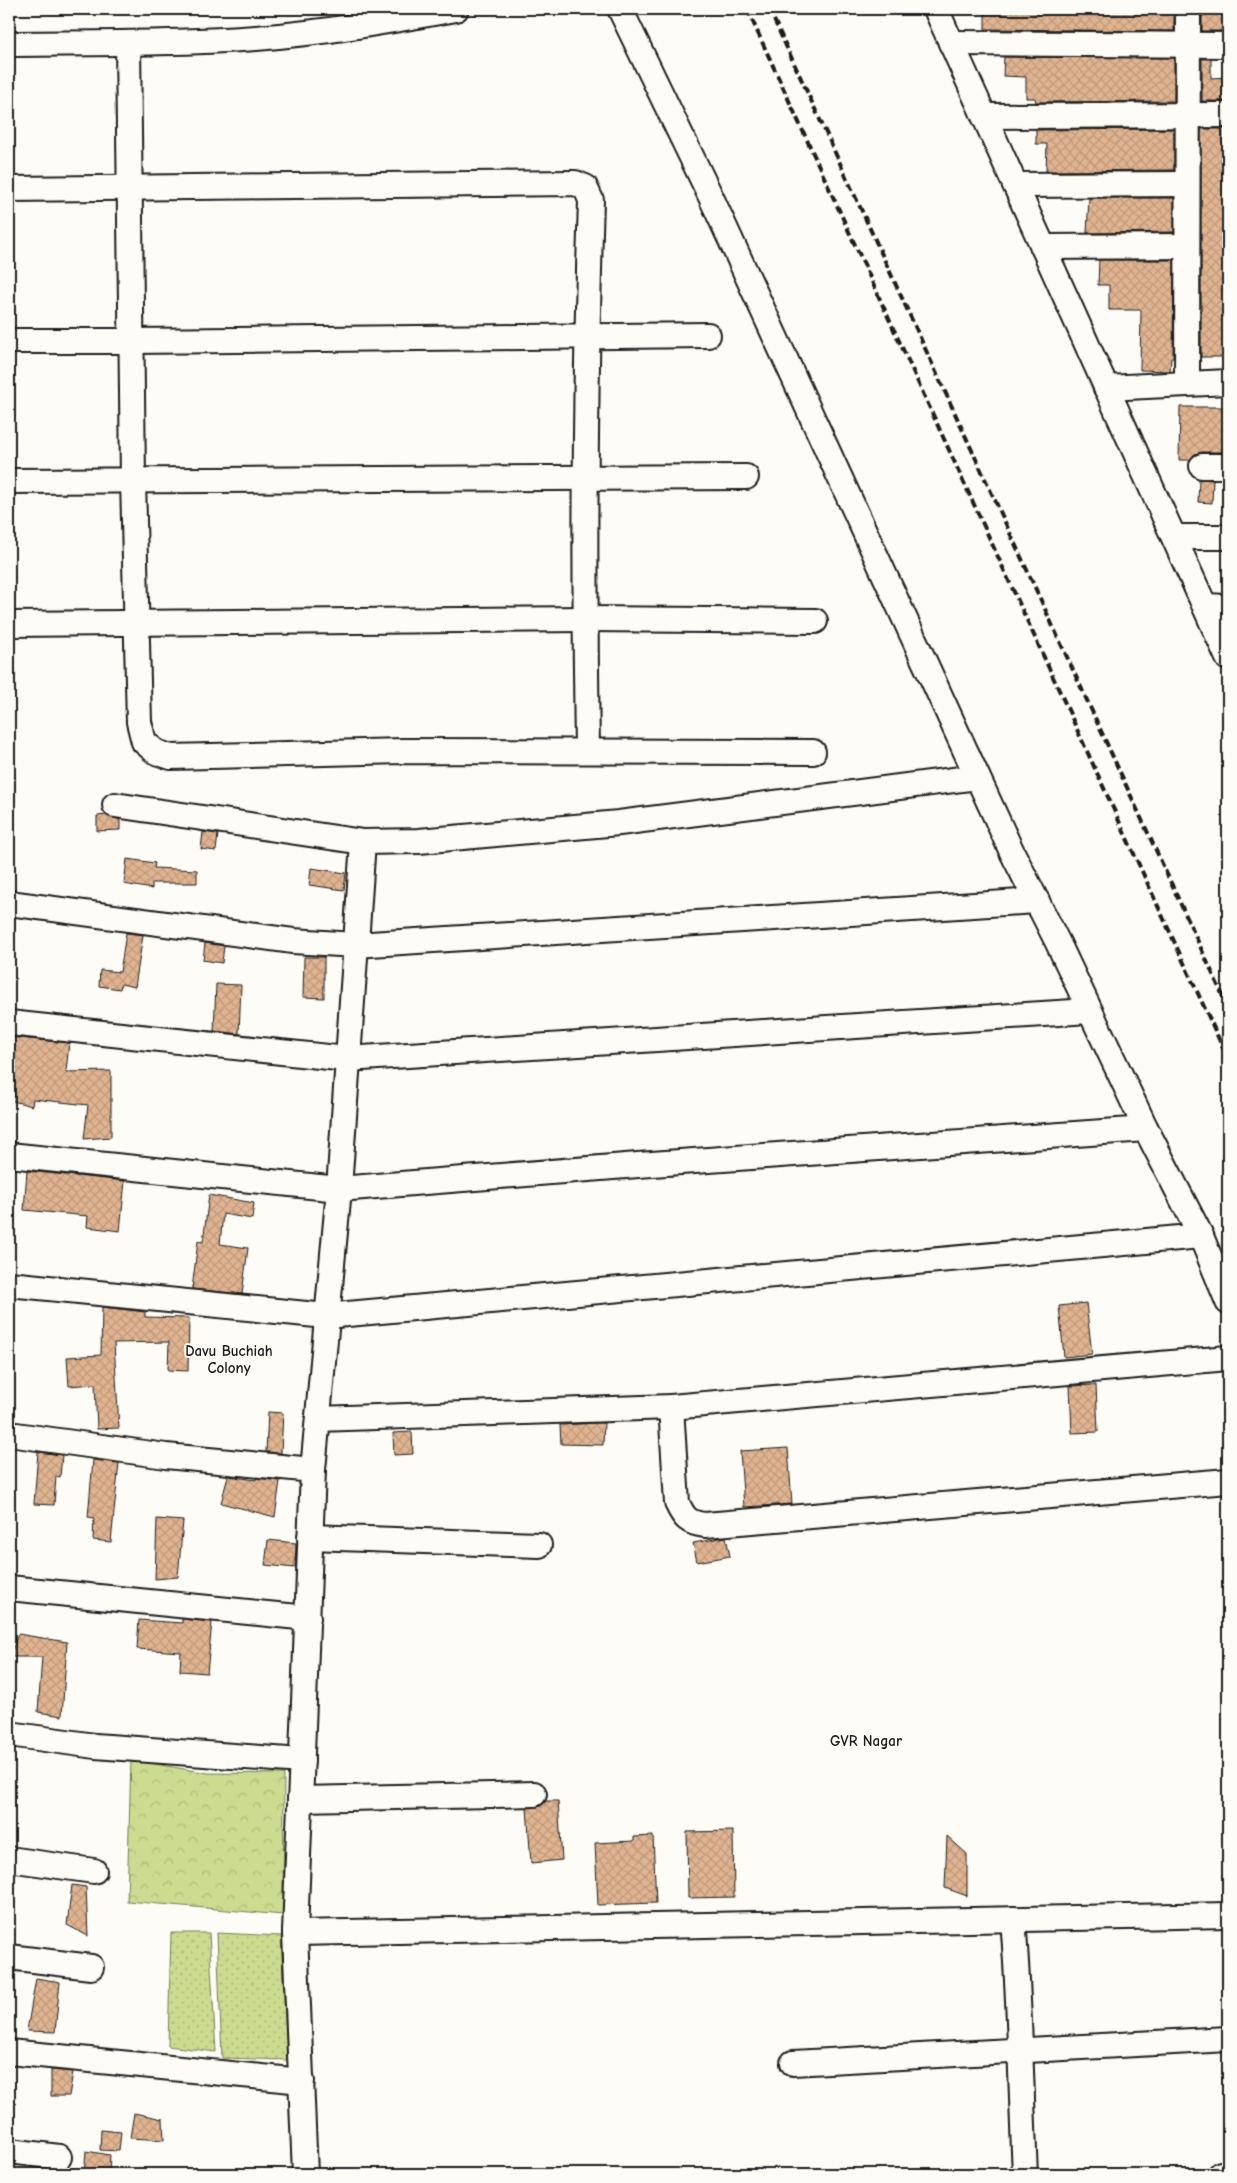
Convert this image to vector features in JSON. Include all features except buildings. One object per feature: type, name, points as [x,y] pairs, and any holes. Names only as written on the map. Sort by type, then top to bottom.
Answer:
[{"type":"street","points":[[9,44],[128,43],[257,38],[372,24],[456,9]]},
{"type":"street","points":[[620,9],[710,195],[977,777],[1088,1011],[1201,1236],[1228,1302]]},
{"type":"street","points":[[936,9],[1228,658]]},
{"type":"street","points":[[1187,383],[1188,9]]},
{"type":"street","points":[[128,43],[128,188],[136,622],[139,722],[144,742],[156,752],[171,757],[403,750],[813,752]]},
{"type":"street","points":[[951,43],[1228,45]]},
{"type":"street","points":[[984,116],[1228,115]]},
{"type":"street","points":[[9,189],[575,183],[585,187],[591,200],[587,336],[585,619],[587,751]]},
{"type":"street","points":[[1015,185],[1187,184]]},
{"type":"street","points":[[1043,247],[1187,246]]},
{"type":"street","points":[[9,341],[132,342],[708,335]]},
{"type":"street","points":[[1106,388],[1228,382]]},
{"type":"street","points":[[1202,466],[1228,466]]},
{"type":"street","points":[[9,481],[746,477]]},
{"type":"street","points":[[1174,538],[1228,537]]},
{"type":"street","points":[[1205,606],[1228,607]]},
{"type":"street","points":[[9,624],[585,619],[815,621]]},
{"type":"street","points":[[115,805],[363,842],[419,841],[619,823],[977,777]]},
{"type":"street","points":[[305,2174],[295,1933],[310,1537],[313,1470],[339,1189],[363,842]]},
{"type":"street","points":[[9,903],[293,941],[355,944],[1037,901]]},
{"type":"street","points":[[9,1022],[347,1059],[1088,1011]]},
{"type":"street","points":[[9,1155],[339,1189],[648,1164],[1146,1129]]},
{"type":"street","points":[[9,1284],[326,1316],[1201,1236]]},
{"type":"street","points":[[318,1419],[671,1407],[1228,1358]]},
{"type":"street","points":[[671,1407],[677,1503],[683,1516],[690,1523],[705,1525],[1228,1481]]},
{"type":"street","points":[[9,1434],[166,1456],[313,1470]]},
{"type":"street","points":[[310,1537],[538,1545]]},
{"type":"street","points":[[9,1588],[308,1618]]},
{"type":"street","points":[[9,1734],[95,1746],[302,1761]]},
{"type":"street","points":[[300,1799],[534,1794]]},
{"type":"street","points":[[9,1859],[94,1871]]},
{"type":"street","points":[[295,1933],[1228,1915]]},
{"type":"street","points":[[1013,1919],[1017,1968],[1019,2052],[1026,2174]]},
{"type":"street","points":[[9,1957],[91,1967]]},
{"type":"street","points":[[793,2063],[1228,2039]]},
{"type":"street","points":[[9,2052],[302,2081]]},
{"type":"street","points":[[9,2151],[59,2157]]},
{"type":"street","points":[[1221,2174],[1228,2174]]},
{"type":"green space","points":[[131,1760],[208,1773],[284,1774],[283,1915],[127,1901]]},
{"type":"green space","points":[[171,1933],[209,1933],[216,2052],[168,2046]]},
{"type":"green space","points":[[217,1933],[281,1936],[287,2060],[222,2058]]},
{"type":"railway","points":[[747,9],[1228,1059]]},
{"type":"railway","points":[[769,9],[1228,1007]]},
{"type":"district","name":"Davu Buchiah Colony","points":[[229,1360]]},
{"type":"district","name":"GVR Nagar","points":[[866,1741]]}]
